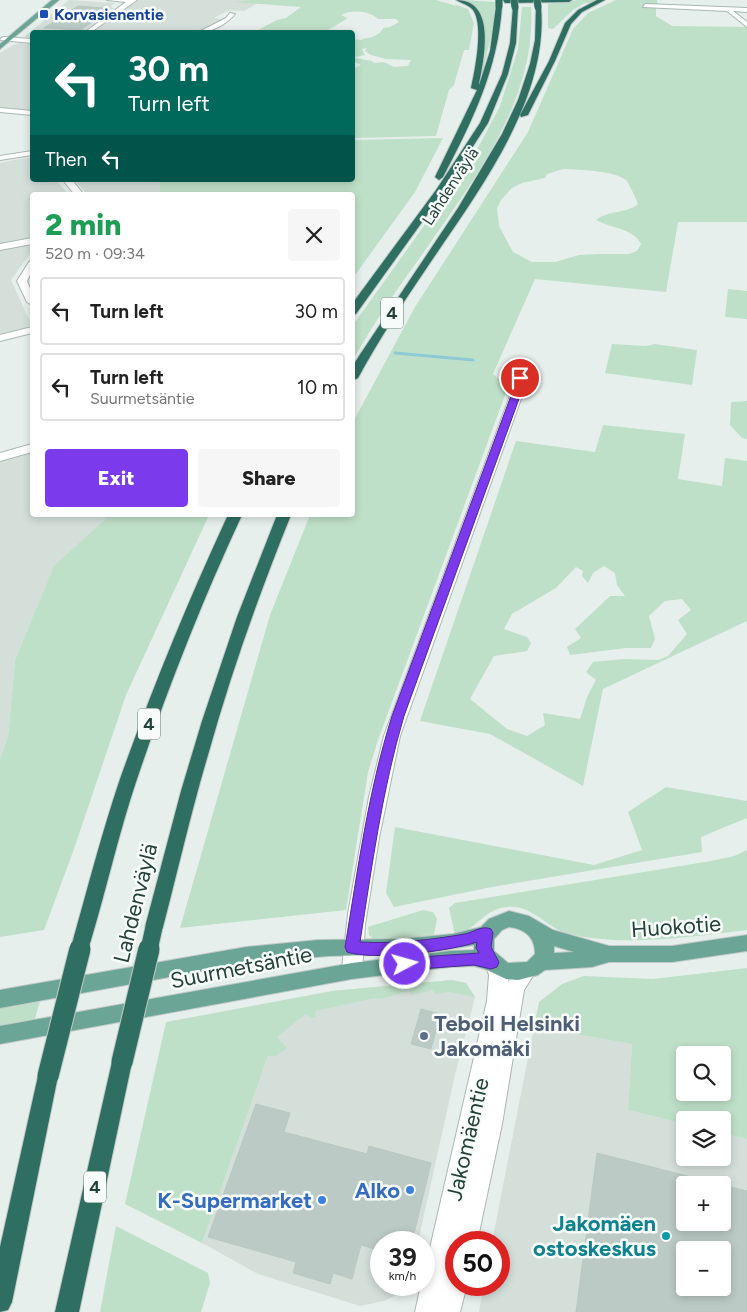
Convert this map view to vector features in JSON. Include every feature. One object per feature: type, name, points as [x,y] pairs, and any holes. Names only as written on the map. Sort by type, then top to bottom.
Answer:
[{"type":"highway","points":[[459,0],[472,6],[480,17],[480,56],[468,121]]},
{"type":"highway","points":[[491,0],[526,2],[569,0]]},
{"type":"highway","points":[[591,6],[602,0]]},
{"type":"highway","points":[[497,152],[518,128],[568,24],[580,11],[606,0]]},
{"type":"highway","points":[[425,210],[432,189],[468,121],[495,50],[499,27],[499,3]]},
{"type":"highway","name":"Lahdenväylä","points":[[355,308],[484,123],[505,74],[513,43],[514,3]]},
{"type":"highway","name":"Lahdenväylä","points":[[355,373],[497,152],[511,125],[531,74],[538,44],[538,4]]},
{"type":"highway","name":"Lahdenväylä","points":[[0,1302],[48,1076],[82,940],[128,781],[179,643],[206,577],[234,517]]},
{"type":"highway","name":"Lahdenväylä","points":[[67,1312],[122,1062],[189,791],[222,682],[255,586],[283,517]]},
{"type":"main road","points":[[0,47],[46,0]]},
{"type":"main road","points":[[5,40],[56,0]]},
{"type":"main road","points":[[515,919],[532,925],[540,933],[546,948],[533,967],[514,972],[494,964],[483,948],[486,933],[498,922],[515,919]]},
{"type":"main road","name":"Suurmetsäntie","points":[[0,999],[119,979],[219,959],[293,950],[352,947],[378,949],[414,947],[467,939],[486,933]]},
{"type":"main road","name":"Huokotie","points":[[540,933],[562,941],[589,946],[609,954]]},
{"type":"main road","name":"Huokotie","points":[[533,967],[592,959],[609,954],[672,954],[747,943]]},
{"type":"main road","name":"Suurmetsäntie","points":[[0,1035],[352,971],[450,959],[474,958],[494,964]]},
{"type":"street","points":[[110,0],[132,0]]},
{"type":"street","points":[[91,30],[132,0]]},
{"type":"street","points":[[645,6],[663,3],[747,10]]},
{"type":"street","points":[[729,9],[730,12],[747,25]]},
{"type":"street","points":[[206,30],[228,19],[232,14]]},
{"type":"street","points":[[5,40],[30,41]]},
{"type":"street","points":[[0,110],[30,113]]},
{"type":"street","points":[[0,158],[30,153]]},
{"type":"street","points":[[69,182],[77,192]]},
{"type":"street","points":[[0,247],[30,241]]},
{"type":"street","points":[[30,267],[22,281],[30,298]]},
{"type":"street","points":[[0,338],[30,330]]},
{"type":"street","points":[[352,971],[352,947],[373,814],[388,750],[398,716],[520,385],[519,371]]},
{"type":"street","points":[[0,457],[30,449]]},
{"type":"street","name":"Jakomäentie","points":[[428,1312],[497,1001],[499,975],[494,964]]},
{"type":"street","name":"Jakomäentie","points":[[467,1231],[491,1124],[515,988],[533,967]]},
{"type":"street","points":[[448,1312],[452,1296]]},
{"type":"shaded area","points":[[69,0],[115,3],[111,6],[115,10],[85,30],[33,30]]},
{"type":"shaded area","points":[[139,0],[250,0],[238,2],[258,3],[244,11],[229,10],[214,18],[222,19],[201,30],[95,30]]},
{"type":"shaded area","points":[[30,32],[30,38],[24,37]]},
{"type":"shaded area","points":[[20,43],[30,44],[30,111],[0,108],[0,53]]},
{"type":"shaded area","points":[[30,158],[30,182],[58,182],[66,192],[30,192],[30,238],[0,244],[0,163]]},
{"type":"shaded area","points":[[76,182],[159,182],[160,192],[85,192]]},
{"type":"shaded area","points":[[30,246],[30,254],[11,280],[30,325],[24,329],[0,334],[0,249]]},
{"type":"shaded area","points":[[30,454],[30,517],[108,517],[54,567],[15,660],[8,737],[0,759],[0,462]]},
{"type":"shaded area","points":[[452,980],[466,983],[475,997],[455,1075],[420,1231],[370,1231],[370,1296],[395,1296],[384,1301],[360,1306],[258,1274],[202,1243],[268,1056],[267,1024],[332,991]]},
{"type":"shaded area","points":[[534,1027],[632,1044],[628,1110],[676,1122],[676,1166],[731,1166],[731,1135],[747,1139],[747,1312],[479,1312],[482,1296],[510,1296],[510,1231],[494,1231]]},
{"type":"green space","points":[[250,0],[436,0],[468,9],[474,23],[469,50],[464,50],[454,85],[449,90],[436,136],[355,138],[355,68],[361,65],[355,62],[355,58],[374,63],[384,62],[394,67],[408,66],[411,60],[386,59],[371,55],[365,51],[367,48],[362,49],[365,55],[355,57],[355,39],[362,40],[374,36],[382,31],[383,28],[390,27],[399,22],[396,19],[378,19],[366,13],[350,12],[341,15],[348,18],[328,30],[258,30],[277,20],[286,18],[301,7],[234,2]]},
{"type":"green space","points":[[465,0],[495,2],[494,23],[482,75],[485,44],[483,22],[474,5]]},
{"type":"green space","points":[[578,0],[597,0],[585,3],[573,10],[553,29],[548,28],[548,4]]},
{"type":"green space","points":[[616,0],[657,0],[658,5],[648,6],[656,7],[656,16],[672,26],[747,27],[747,222],[678,222],[666,292],[535,279],[493,374],[508,387],[378,740],[368,772],[346,910],[180,928],[270,615],[309,517],[355,517],[355,418],[415,307],[528,132],[573,29],[588,13]],"holes":[[[563,169],[613,174],[626,180],[638,204],[596,220],[633,235],[641,244],[637,251],[629,254],[579,255],[555,262],[532,262],[513,252],[499,226],[497,208],[501,200],[512,188],[522,183],[545,178],[547,174]]]},
{"type":"green space","points":[[522,7],[531,7],[530,41],[524,73],[513,105],[499,136],[464,194],[388,303],[355,357],[355,322],[451,188],[480,144],[500,106],[518,49]]},
{"type":"green space","points":[[443,138],[415,192],[355,275],[355,192],[160,192],[159,182],[355,182],[355,140]]},
{"type":"green space","points":[[728,289],[747,291],[747,319],[725,317]]},
{"type":"green space","points":[[612,344],[646,346],[655,344],[697,350],[692,385],[605,373]]},
{"type":"green space","points":[[747,401],[747,439],[742,438],[730,425],[731,402]]},
{"type":"green space","points":[[603,425],[685,434],[678,479],[722,486],[725,458],[747,461],[747,621],[603,689],[583,786],[490,734],[420,721],[516,441],[595,452]],"holes":[[[604,566],[615,573],[617,585],[625,596],[610,596],[575,629],[581,638],[567,647],[570,655],[626,648],[651,648],[655,639],[649,616],[665,601],[682,599],[691,610],[678,620],[687,634],[668,656],[658,660],[624,659],[593,662],[586,672],[596,680],[587,697],[580,719],[543,713],[545,725],[527,736],[507,729],[470,699],[494,656],[527,651],[531,643],[527,637],[504,629],[512,614],[556,588],[576,567],[583,571],[582,576],[588,583],[593,573]]]},
{"type":"green space","points":[[108,517],[208,517],[126,695],[74,849],[44,930],[0,937],[0,759],[8,737],[15,660],[54,566]]},
{"type":"green space","points":[[666,787],[747,801],[747,818],[701,837],[702,852],[492,887],[394,907],[386,893],[395,827],[594,865],[642,850],[628,812]]},
{"type":"green space","points":[[747,850],[747,930],[658,940],[591,938],[561,931],[524,909],[507,907],[492,912],[469,929],[455,935],[449,908],[455,903],[711,861],[734,856]]},
{"type":"green space","points":[[423,910],[433,912],[437,919],[433,939],[374,940],[369,935],[368,927]]},
{"type":"green space","points":[[747,968],[747,1139],[731,1135],[731,1111],[676,1111],[676,1122],[628,1110],[632,1044],[534,1027],[539,1002],[562,984],[584,976],[653,979]]},
{"type":"green space","points":[[452,980],[466,983],[475,997],[449,992],[435,994],[433,990],[412,995],[409,990],[381,999],[375,998],[315,1011],[316,1018],[306,1014],[277,1037],[287,1048],[276,1056],[268,1056],[202,1243],[125,1204],[166,1022],[332,991]]},
{"type":"green space","points":[[41,997],[34,1022],[0,1028],[0,1006]]},
{"type":"green space","points":[[116,1226],[208,1273],[210,1283],[201,1312],[100,1312]]},
{"type":"building","points":[[78,6],[103,8],[96,12],[106,13],[80,30],[44,28]]},
{"type":"building","name":"Teboil Helsinki Jakomäki","points":[[421,1009],[441,1014],[431,1049],[411,1044]]},
{"type":"building","name":"K-Supermarket","points":[[256,1104],[290,1113],[284,1132],[367,1154],[369,1146],[431,1163],[415,1231],[370,1231],[370,1248],[361,1245],[352,1279],[333,1273],[330,1284],[293,1273],[296,1262],[208,1237]]},
{"type":"building","name":"Jakomäen ostoskeskus","points":[[597,1153],[687,1176],[676,1176],[676,1231],[731,1231],[731,1187],[747,1191],[747,1312],[576,1312]]},
{"type":"waterway","points":[[395,353],[473,360]]},
{"type":"place","name":"Korvasienentie","points":[[44,14]]},
{"type":"place","name":"Teboil Helsinki Jakomäki","points":[[424,1036]]},
{"type":"place","name":"Alko","points":[[410,1190]]},
{"type":"place","name":"K-Supermarket","points":[[322,1200]]},
{"type":"place","name":"Jakomäen ostoskeskus","points":[[666,1236]]},
{"type":"route","points":[[405,964],[474,958],[491,962],[483,948],[486,933],[467,939],[414,947],[378,949],[352,947],[373,814],[379,784],[398,716],[520,385],[520,378]]}]
